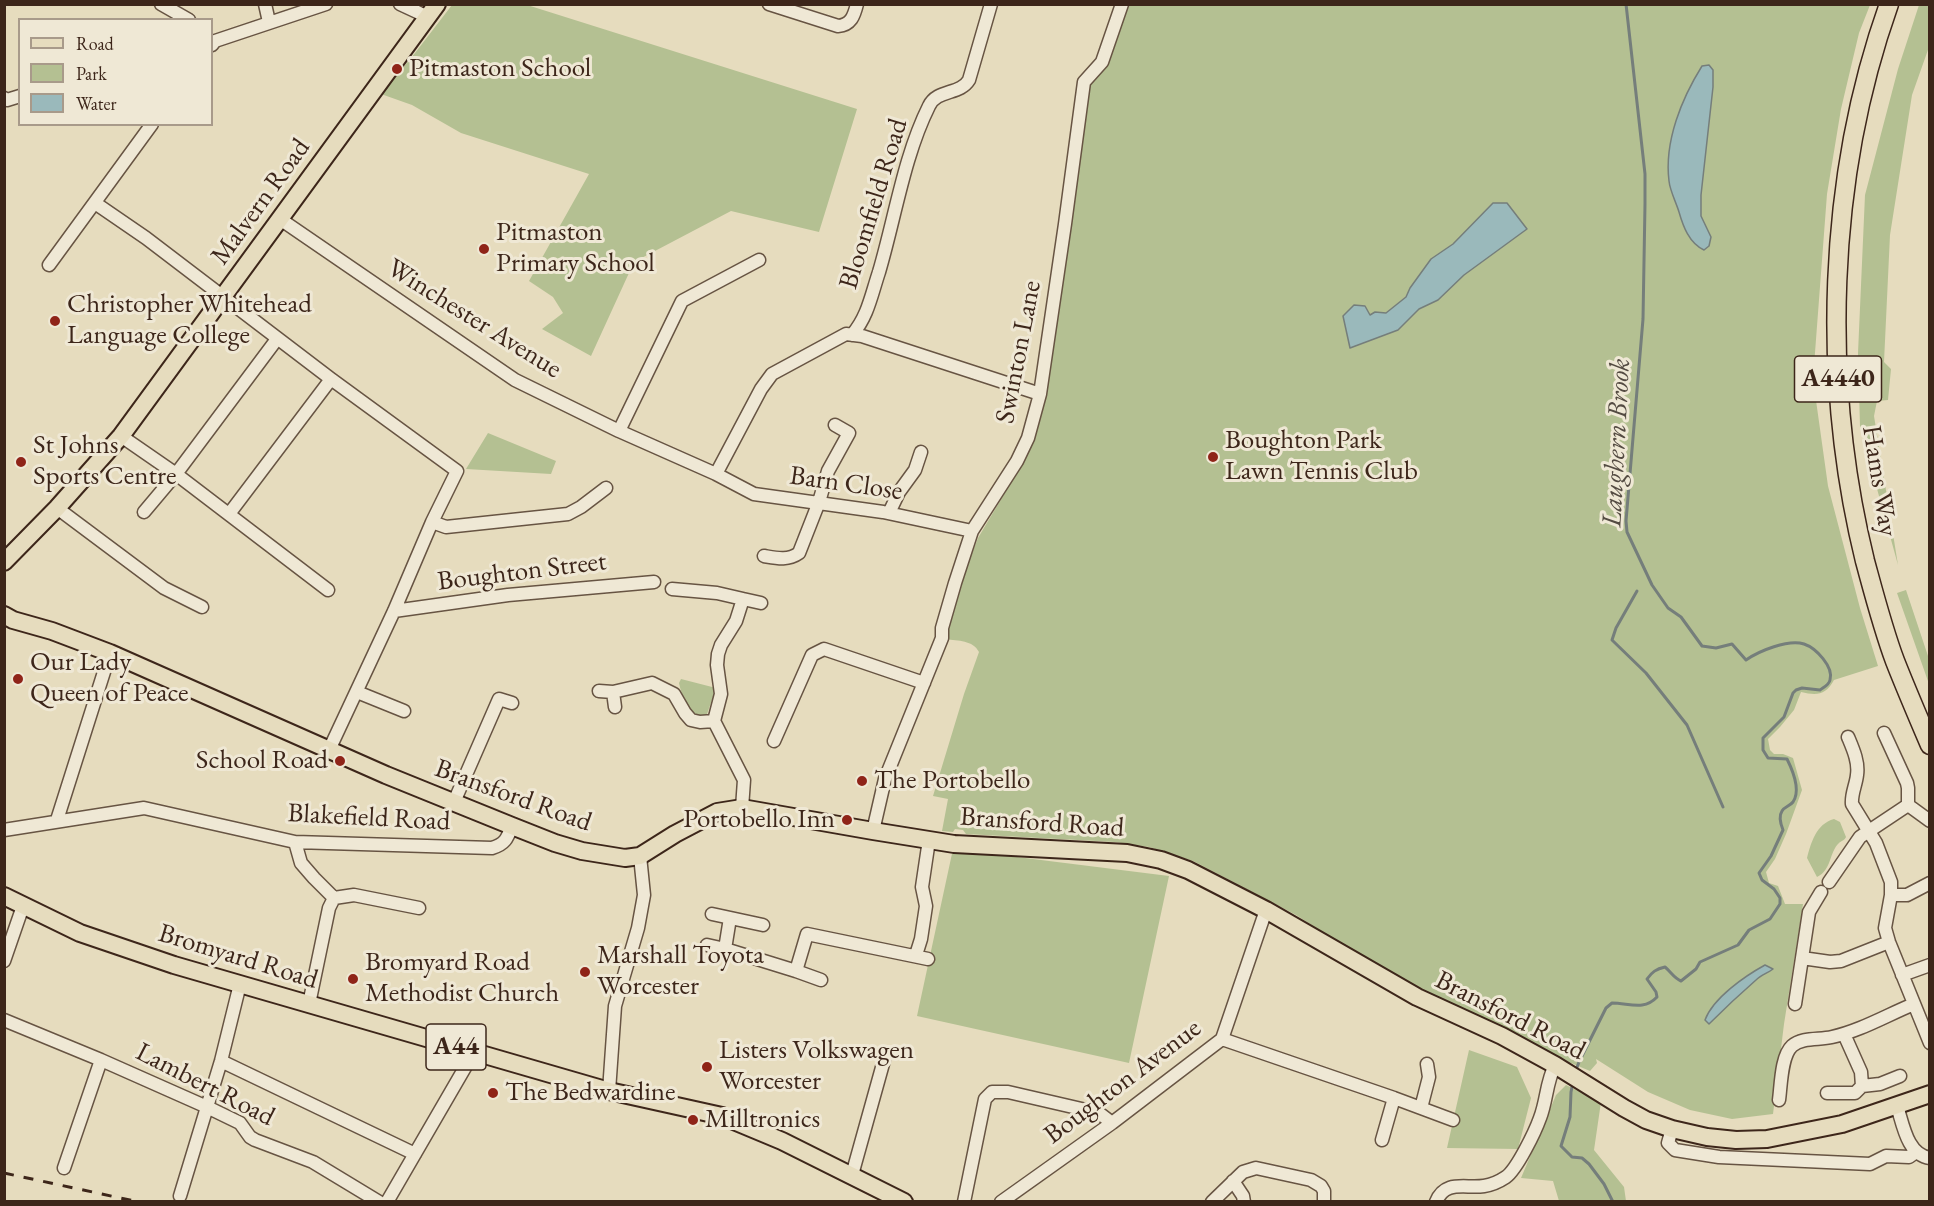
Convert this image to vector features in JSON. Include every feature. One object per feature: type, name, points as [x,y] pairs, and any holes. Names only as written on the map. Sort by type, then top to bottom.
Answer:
[{"type":"highway","name":"Hams Way","points":[[1889,4],[1861,94],[1849,156],[1840,232],[1837,295],[1838,378],[1844,452],[1865,560],[1894,660],[1929,745]]},
{"type":"main road","name":"Malvern Road","points":[[4,561],[57,508],[121,435],[224,298],[432,11]]},
{"type":"main road","name":"Bransford Road","points":[[4,602],[28,624]]},
{"type":"main road","name":"Bransford Road","points":[[4,615],[110,653],[329,750],[512,826],[582,851],[625,858],[640,856],[717,812],[742,808],[954,844],[1127,853],[1161,860],[1188,870],[1266,910],[1417,997],[1502,1036],[1560,1068],[1624,1108],[1646,1120],[1672,1129],[1707,1137],[1736,1140],[1767,1139],[1842,1124],[1929,1094]]},
{"type":"main road","name":"Bromyard Road","points":[[4,896],[80,933],[174,965],[609,1091],[722,1116],[782,1141],[904,1202]]},
{"type":"street","points":[[161,4],[186,18]]},
{"type":"street","points":[[265,4],[269,22]]},
{"type":"street","points":[[213,41],[326,4]]},
{"type":"street","points":[[400,4],[432,11]]},
{"type":"street","points":[[770,4],[838,26],[843,26],[853,19],[857,4]]},
{"type":"street","name":"Bloomfield Road","points":[[852,335],[863,322],[888,242],[912,152],[930,104],[935,97],[965,86],[969,80],[991,4]]},
{"type":"street","name":"Swinton Lane","points":[[873,831],[885,779],[942,638],[942,628],[972,531],[1017,461],[1040,394],[1084,82],[1102,62],[1122,4]]},
{"type":"street","points":[[4,98],[7,100],[18,97]]},
{"type":"street","points":[[49,265],[151,126]]},
{"type":"street","points":[[95,203],[146,238],[331,380],[457,471],[329,750]]},
{"type":"street","name":"Winchester Avenue","points":[[280,219],[515,380],[619,431],[716,474]]},
{"type":"street","points":[[619,431],[682,301],[759,260]]},
{"type":"street","points":[[716,474],[761,388],[772,374],[846,334],[862,336],[1040,394]]},
{"type":"street","points":[[144,512],[176,474],[278,339]]},
{"type":"street","points":[[229,514],[331,380]]},
{"type":"street","points":[[764,556],[781,559],[799,553],[819,502],[828,471],[849,433],[835,425]]},
{"type":"street","points":[[121,435],[328,590]]},
{"type":"street","points":[[889,513],[899,492],[915,470],[921,452]]},
{"type":"street","name":"Barn Close","points":[[716,474],[754,494],[889,513],[972,531]]},
{"type":"street","points":[[432,522],[446,527],[568,514],[606,488]]},
{"type":"street","points":[[57,508],[164,588],[202,608]]},
{"type":"street","name":"Boughton Street","points":[[394,611],[508,595],[654,582]]},
{"type":"street","points":[[684,604],[678,589],[717,593],[761,603]]},
{"type":"street","points":[[742,808],[744,780],[714,721],[722,694],[717,665],[718,654],[736,621],[743,599]]},
{"type":"street","points":[[774,741],[812,655],[824,649],[924,683]]},
{"type":"street","points":[[4,830],[57,820],[110,653]]},
{"type":"street","points":[[599,691],[613,693],[652,683],[674,694],[691,720],[714,721]]},
{"type":"street","points":[[357,692],[404,711]]},
{"type":"street","points":[[613,693],[615,707]]},
{"type":"street","points":[[454,802],[499,699],[512,703]]},
{"type":"street","points":[[1884,733],[1908,788],[1908,805]]},
{"type":"street","points":[[1848,737],[1858,774],[1852,804],[1876,843],[1891,882],[1892,895],[1885,928],[1888,942],[1929,1043]]},
{"type":"street","points":[[1908,805],[1929,821]]},
{"type":"street","points":[[1795,1004],[1809,912],[1860,837],[1908,805]]},
{"type":"street","name":"Blakefield Road","points":[[57,820],[144,808],[295,842],[492,848],[501,845],[506,840],[512,826]]},
{"type":"street","points":[[796,971],[807,934],[922,957],[921,939],[926,906],[922,887],[930,840]]},
{"type":"street","points":[[295,842],[301,863],[334,898]]},
{"type":"street","points":[[609,1091],[615,1006],[630,961],[644,895],[640,856]]},
{"type":"street","points":[[1892,895],[1907,896],[1929,883]]},
{"type":"street","points":[[334,898],[354,895],[419,908]]},
{"type":"street","points":[[309,1004],[329,908],[334,898]]},
{"type":"street","points":[[4,961],[23,906]]},
{"type":"street","name":"Boughton Avenue","points":[[1001,1202],[1112,1123],[1222,1040],[1266,910]]},
{"type":"street","points":[[712,914],[763,925]]},
{"type":"street","points":[[724,949],[730,918]]},
{"type":"street","points":[[1802,958],[1841,962],[1888,942]]},
{"type":"street","points":[[707,945],[821,980]]},
{"type":"street","points":[[1902,975],[1929,965]]},
{"type":"street","points":[[180,1196],[221,1061],[240,984]]},
{"type":"street","points":[[1779,1100],[1785,1057],[1791,1047],[1803,1041],[1844,1034],[1914,1004]]},
{"type":"street","name":"Lambert Road","points":[[4,1020],[240,1123],[255,1140],[314,1162],[379,1202]]},
{"type":"street","points":[[1844,1034],[1861,1072],[1862,1086]]},
{"type":"street","points":[[1222,1040],[1453,1120]]},
{"type":"street","points":[[387,1202],[474,1052]]},
{"type":"street","points":[[852,1175],[886,1053]]},
{"type":"street","points":[[64,1168],[100,1060]]},
{"type":"street","points":[[221,1061],[415,1154]]},
{"type":"street","points":[[1421,1108],[1429,1077],[1427,1064]]},
{"type":"street","points":[[1436,1202],[1447,1188],[1484,1186],[1505,1178],[1514,1169],[1540,1117],[1548,1079],[1560,1068]]},
{"type":"street","points":[[1827,1094],[1855,1093],[1862,1086],[1881,1084],[1900,1077]]},
{"type":"street","points":[[964,1202],[985,1099],[992,1092],[1008,1092],[1099,1113],[1112,1123]]},
{"type":"street","points":[[1382,1140],[1394,1098]]},
{"type":"street","points":[[1897,1106],[1908,1139],[1916,1152],[1929,1158]]},
{"type":"street","points":[[1672,1129],[1668,1143],[1675,1150],[1719,1156],[1870,1164],[1886,1156],[1909,1156],[1916,1152]]},
{"type":"street","points":[[1212,1202],[1243,1172],[1256,1168],[1311,1180],[1321,1186],[1324,1191],[1324,1202]]},
{"type":"street","points":[[1233,1180],[1244,1202]]},
{"type":"green space","points":[[524,4],[857,109],[819,232],[731,211],[634,262],[591,356],[542,329],[563,313],[553,297],[529,281],[589,174],[461,133],[412,105],[381,94],[452,5]]},
{"type":"green space","points":[[1127,5],[1870,5],[1859,33],[1841,109],[1827,194],[1813,379],[1828,486],[1860,608],[1878,666],[1834,680],[1828,689],[1820,693],[1801,692],[1794,710],[1768,739],[1770,750],[1774,754],[1783,754],[1793,758],[1802,790],[1786,834],[1775,859],[1766,872],[1769,883],[1778,886],[1785,904],[1803,904],[1784,1024],[1773,1114],[1732,1119],[1690,1110],[1648,1092],[1596,1059],[1597,1063],[1590,1071],[1571,1063],[1569,1066],[1565,1060],[1502,1026],[1438,1001],[1390,975],[1296,915],[1193,861],[1149,847],[1115,842],[966,834],[963,830],[955,829],[953,832],[942,831],[948,799],[933,796],[979,652],[969,643],[946,639],[946,633],[960,584],[978,538],[1022,464],[1042,413],[1052,358],[1090,83]]},
{"type":"green space","points":[[1919,5],[1929,5],[1929,47],[1912,95],[1890,235],[1884,362],[1891,369],[1888,400],[1877,401],[1874,416],[1898,565],[1860,427],[1858,353],[1865,195],[1898,69]]},
{"type":"green space","points":[[488,433],[556,461],[551,474],[466,469]]},
{"type":"green space","points":[[1906,590],[1929,659],[1929,684],[1897,593]]},
{"type":"green space","points":[[681,679],[716,688],[706,717],[700,716],[687,706],[679,683]]},
{"type":"green space","points":[[1834,819],[1840,822],[1846,837],[1833,851],[1828,866],[1817,877],[1807,858],[1819,830],[1828,821]]},
{"type":"green space","points":[[953,849],[1169,876],[1129,1063],[917,1016]]},
{"type":"green space","points":[[1469,1050],[1517,1067],[1531,1098],[1518,1149],[1447,1148]]},
{"type":"green space","points":[[1566,1085],[1601,1102],[1594,1150],[1624,1187],[1626,1201],[1559,1201],[1553,1181],[1521,1178],[1556,1095]]},
{"type":"water","points":[[1709,65],[1713,70],[1713,87],[1701,195],[1701,216],[1711,237],[1709,246],[1704,250],[1694,243],[1685,228],[1671,189],[1668,166],[1672,135],[1681,106],[1702,66]]},
{"type":"water","points":[[1493,203],[1507,203],[1527,229],[1464,275],[1438,300],[1419,309],[1398,330],[1350,348],[1343,316],[1354,305],[1365,306],[1370,315],[1375,312],[1386,313],[1406,297],[1431,259],[1453,244]]},
{"type":"water","points":[[1765,965],[1773,969],[1758,978],[1709,1024],[1705,1020],[1722,996],[1739,981]]},
{"type":"waterway","name":"Laughern Brook","points":[[1576,1070],[1606,1008],[1612,1003],[1647,1004],[1657,997],[1647,979],[1654,971],[1665,967],[1681,981],[1696,969],[1700,962],[1738,945],[1749,930],[1770,919],[1780,904],[1780,898],[1774,889],[1762,880],[1759,873],[1771,856],[1783,830],[1780,821],[1781,813],[1793,802],[1796,786],[1787,759],[1768,758],[1763,750],[1763,738],[1784,717],[1796,690],[1802,688],[1820,690],[1829,683],[1831,675],[1823,659],[1814,649],[1804,644],[1782,644],[1746,660],[1732,644],[1716,648],[1702,646],[1681,617],[1668,608],[1652,585],[1627,532],[1626,521],[1643,319],[1645,174],[1626,4]]},
{"type":"waterway","points":[[1637,591],[1616,628],[1612,640],[1646,673],[1687,725],[1723,807]]},
{"type":"waterway","name":"Laughern Brook","points":[[1573,1082],[1570,1117],[1561,1146],[1572,1157],[1582,1158],[1589,1164],[1604,1184],[1613,1202]]},
{"type":"railway","points":[[4,1173],[139,1202]]},
{"type":"place","name":"Pitmaston School","points":[[397,69]]},
{"type":"place","name":"Pitmaston Primary School","points":[[484,249]]},
{"type":"place","name":"Christopher Whitehead Language College","points":[[55,321]]},
{"type":"place","name":"Boughton Park Lawn Tennis Club","points":[[1213,457]]},
{"type":"place","name":"St Johns Sports Centre","points":[[21,462]]},
{"type":"place","name":"Our Lady Queen of Peace","points":[[18,679]]},
{"type":"place","name":"School Road","points":[[340,761]]},
{"type":"place","name":"The Portobello","points":[[862,781]]},
{"type":"place","name":"Portobello Inn","points":[[847,820]]},
{"type":"place","name":"Marshall Toyota Worcester","points":[[585,972]]},
{"type":"place","name":"Bromyard Road Methodist Church","points":[[353,979]]},
{"type":"place","name":"Listers Volkswagen Worcester","points":[[707,1067]]},
{"type":"place","name":"The Bedwardine","points":[[493,1093]]},
{"type":"place","name":"Milltronics","points":[[693,1120]]}]
